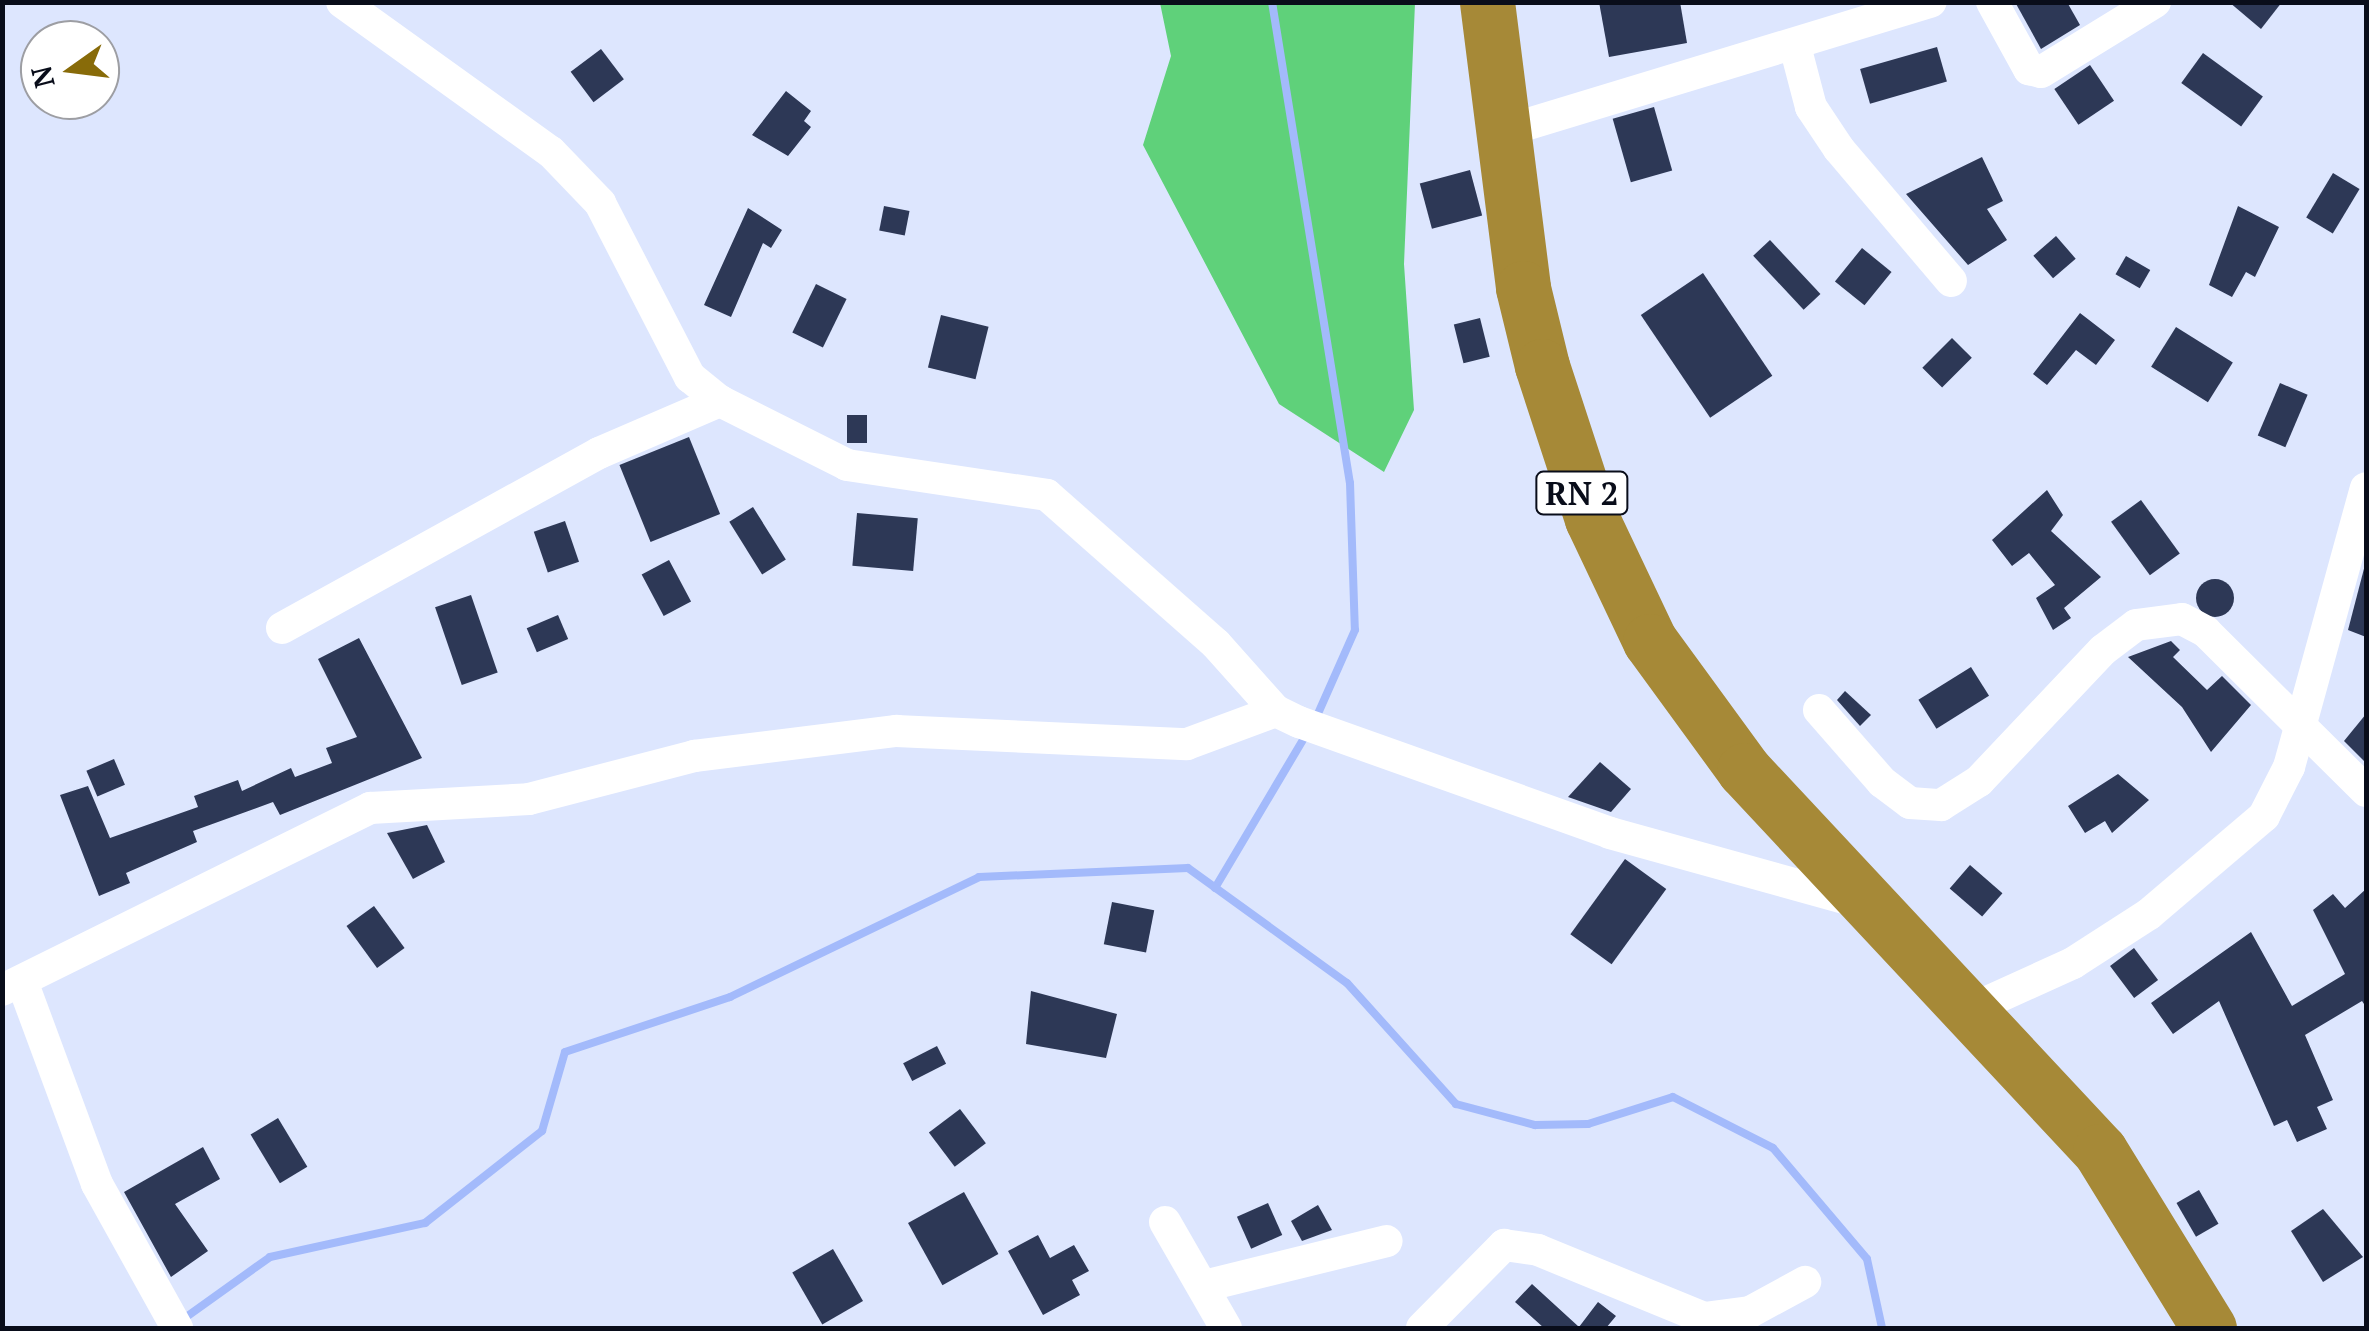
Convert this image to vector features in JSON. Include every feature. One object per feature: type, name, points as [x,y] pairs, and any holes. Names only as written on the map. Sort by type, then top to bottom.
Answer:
[{"type":"highway","name":"RN 2","points":[[1487,2],[1502,132],[1542,366],[1614,570],[1690,706],[1862,903],[2100,1152],[2209,1328]]},
{"type":"street","points":[[342,2],[552,152],[600,203],[690,377],[720,401],[847,465],[1047,495],[1216,644],[1276,712],[1610,834],[1862,903]]},
{"type":"street","points":[[1502,132],[1796,46],[1930,2]]},
{"type":"street","points":[[1992,2],[2029,70],[2041,72],[2155,2]]},
{"type":"street","points":[[1796,46],[1811,107],[1839,150],[1951,280]]},
{"type":"street","points":[[282,628],[598,453],[720,401]]},
{"type":"street","points":[[1965,1012],[2073,963],[2150,914],[2264,816],[2300,728],[2366,488]]},
{"type":"street","points":[[1819,710],[1882,782],[1910,803],[1941,805],[1979,780],[2103,650],[2158,616],[2206,632],[2366,791]]},
{"type":"street","points":[[177,1328],[97,1184],[13,987],[370,808],[529,799],[694,756],[896,732],[1187,744],[1276,712]]},
{"type":"street","points":[[1164,1222],[1226,1328]]},
{"type":"street","points":[[1204,1286],[1387,1240]]},
{"type":"street","points":[[1422,1328],[1504,1246],[1538,1250],[1714,1320],[1806,1282]]},
{"type":"green space","points":[[1160,3],[1415,3],[1404,264],[1414,410],[1384,472],[1279,404],[1143,145],[1171,56]]},
{"type":"building","points":[[1599,2],[1680,2],[1687,43],[1609,57]]},
{"type":"building","points":[[2015,2],[2067,2],[2080,25],[2041,49]]},
{"type":"building","points":[[2229,2],[2282,2],[2261,29]]},
{"type":"building","points":[[1937,47],[1947,82],[1870,104],[1860,69]]},
{"type":"building","points":[[601,49],[624,79],[594,102],[571,72]]},
{"type":"building","points":[[2203,53],[2263,96],[2241,126],[2181,83]]},
{"type":"building","points":[[2090,65],[2114,101],[2078,125],[2054,89]]},
{"type":"building","points":[[786,91],[811,111],[804,121],[811,127],[788,156],[752,135]]},
{"type":"building","points":[[1654,107],[1672,170],[1631,182],[1613,119]]},
{"type":"building","points":[[1982,157],[2003,201],[1987,209],[2007,240],[1968,265],[1906,194]]},
{"type":"building","points":[[1470,170],[1482,215],[1432,229],[1420,183]]},
{"type":"building","points":[[2333,173],[2360,189],[2333,234],[2306,218]]},
{"type":"building","points":[[884,206],[910,211],[905,236],[879,231]]},
{"type":"building","points":[[2238,206],[2279,227],[2255,277],[2246,272],[2232,297],[2209,285]]},
{"type":"building","points":[[748,208],[782,230],[771,248],[763,243],[731,317],[704,305]]},
{"type":"building","points":[[2056,236],[2076,259],[2053,278],[2033,256]]},
{"type":"building","points":[[1770,240],[1820,294],[1804,310],[1753,256]]},
{"type":"building","points":[[1862,248],[1892,272],[1864,305],[1835,281]]},
{"type":"building","points":[[2126,256],[2150,270],[2140,288],[2116,274]]},
{"type":"building","points":[[1703,273],[1772,376],[1710,418],[1641,315]]},
{"type":"building","points":[[816,284],[847,299],[823,347],[792,333]]},
{"type":"building","points":[[2080,313],[2115,340],[2096,365],[2076,350],[2047,385],[2033,374]]},
{"type":"building","points":[[941,315],[989,327],[975,379],[928,367]]},
{"type":"building","points":[[1480,318],[1490,357],[1463,363],[1454,325]]},
{"type":"building","points":[[2176,327],[2233,363],[2208,402],[2151,367]]},
{"type":"building","points":[[1952,338],[1972,358],[1942,387],[1922,368]]},
{"type":"building","points":[[2280,383],[2308,395],[2285,447],[2258,435]]},
{"type":"building","points":[[847,415],[867,415],[867,443],[847,443]]},
{"type":"building","points":[[689,437],[720,514],[651,542],[619,465]]},
{"type":"building","points":[[2047,490],[2063,515],[2051,531],[2101,577],[2064,608],[2071,618],[2053,630],[2036,598],[2055,585],[2029,553],[2012,566],[1992,540]]},
{"type":"building","points":[[2141,500],[2180,553],[2150,575],[2111,522]]},
{"type":"building","points":[[753,507],[786,560],[762,574],[729,522]]},
{"type":"building","points":[[857,513],[918,518],[913,571],[852,566]]},
{"type":"building","points":[[565,521],[579,562],[548,572],[534,532]]},
{"type":"building","points":[[669,560],[691,601],[664,616],[642,575]]},
{"type":"building","points":[[2366,561],[2366,637],[2348,630]]},
{"type":"building","points":[[2215,579],[2229,584],[2234,598],[2229,612],[2215,617],[2201,612],[2196,598],[2201,584]]},
{"type":"building","points":[[471,595],[498,673],[462,685],[435,607]]},
{"type":"building","points":[[558,615],[568,639],[537,652],[527,628]]},
{"type":"building","points":[[359,638],[422,758],[280,815],[273,802],[193,831],[197,842],[126,873],[130,883],[99,896],[60,795],[88,786],[110,838],[198,807],[194,796],[238,780],[242,791],[291,768],[295,777],[332,763],[326,748],[357,737],[318,659]]},
{"type":"building","points":[[2171,641],[2180,650],[2173,657],[2207,690],[2222,676],[2251,705],[2211,752],[2182,707],[2128,657]]},
{"type":"building","points":[[1971,667],[1989,696],[1936,729],[1918,700]]},
{"type":"building","points":[[1845,691],[1871,715],[1860,726],[1837,700]]},
{"type":"building","points":[[2366,714],[2366,763],[2344,741]]},
{"type":"building","points":[[114,759],[125,785],[97,796],[86,771]]},
{"type":"building","points":[[1600,762],[1631,789],[1611,812],[1568,797]]},
{"type":"building","points":[[2118,774],[2149,800],[2112,833],[2105,821],[2085,833],[2068,806]]},
{"type":"building","points":[[427,825],[445,862],[413,879],[387,833]]},
{"type":"building","points":[[1625,859],[1666,889],[1612,964],[1570,934]]},
{"type":"building","points":[[1970,865],[2002,893],[1982,917],[1950,888]]},
{"type":"building","points":[[2366,889],[2366,1007],[2362,1001],[2305,1035],[2333,1100],[2317,1107],[2327,1129],[2297,1142],[2287,1120],[2274,1126],[2219,1001],[2173,1034],[2151,1003],[2251,932],[2292,1006],[2345,974],[2313,910],[2333,894],[2345,908]]},
{"type":"building","points":[[1112,902],[1154,910],[1146,952],[1104,944]]},
{"type":"building","points":[[374,906],[405,948],[377,968],[346,926]]},
{"type":"building","points":[[2134,948],[2158,980],[2134,998],[2110,966]]},
{"type":"building","points":[[1031,991],[1117,1014],[1106,1058],[1026,1044]]},
{"type":"building","points":[[937,1046],[946,1064],[912,1081],[903,1063]]},
{"type":"building","points":[[960,1109],[986,1143],[955,1167],[929,1132]]},
{"type":"building","points":[[278,1118],[307,1167],[280,1183],[251,1134]]},
{"type":"building","points":[[203,1147],[220,1179],[175,1204],[208,1251],[171,1277],[124,1192]]},
{"type":"building","points":[[2199,1190],[2218,1224],[2196,1237],[2176,1203]]},
{"type":"building","points":[[964,1192],[998,1254],[942,1285],[908,1223]]},
{"type":"building","points":[[1268,1203],[1282,1235],[1251,1249],[1237,1217]]},
{"type":"building","points":[[1318,1205],[1332,1230],[1302,1241],[1291,1221]]},
{"type":"building","points":[[2323,1209],[2363,1257],[2323,1282],[2291,1231]]},
{"type":"building","points":[[1038,1235],[1050,1258],[1074,1245],[1089,1271],[1072,1280],[1080,1295],[1043,1315],[1008,1251]]},
{"type":"building","points":[[833,1249],[863,1301],[822,1324],[792,1272]]},
{"type":"building","points":[[1532,1284],[1579,1327],[1598,1302],[1616,1316],[1606,1328],[1544,1328],[1515,1302]]},
{"type":"waterway","points":[[1272,2],[1350,483],[1355,630],[1316,718]]},
{"type":"waterway","points":[[1215,888],[1306,735]]},
{"type":"waterway","points":[[182,1320],[270,1257],[425,1223],[542,1131],[565,1052],[730,997],[979,877],[1188,868],[1347,983],[1456,1104],[1535,1125],[1588,1124],[1673,1097],[1773,1148],[1867,1259],[1882,1328]]}]
